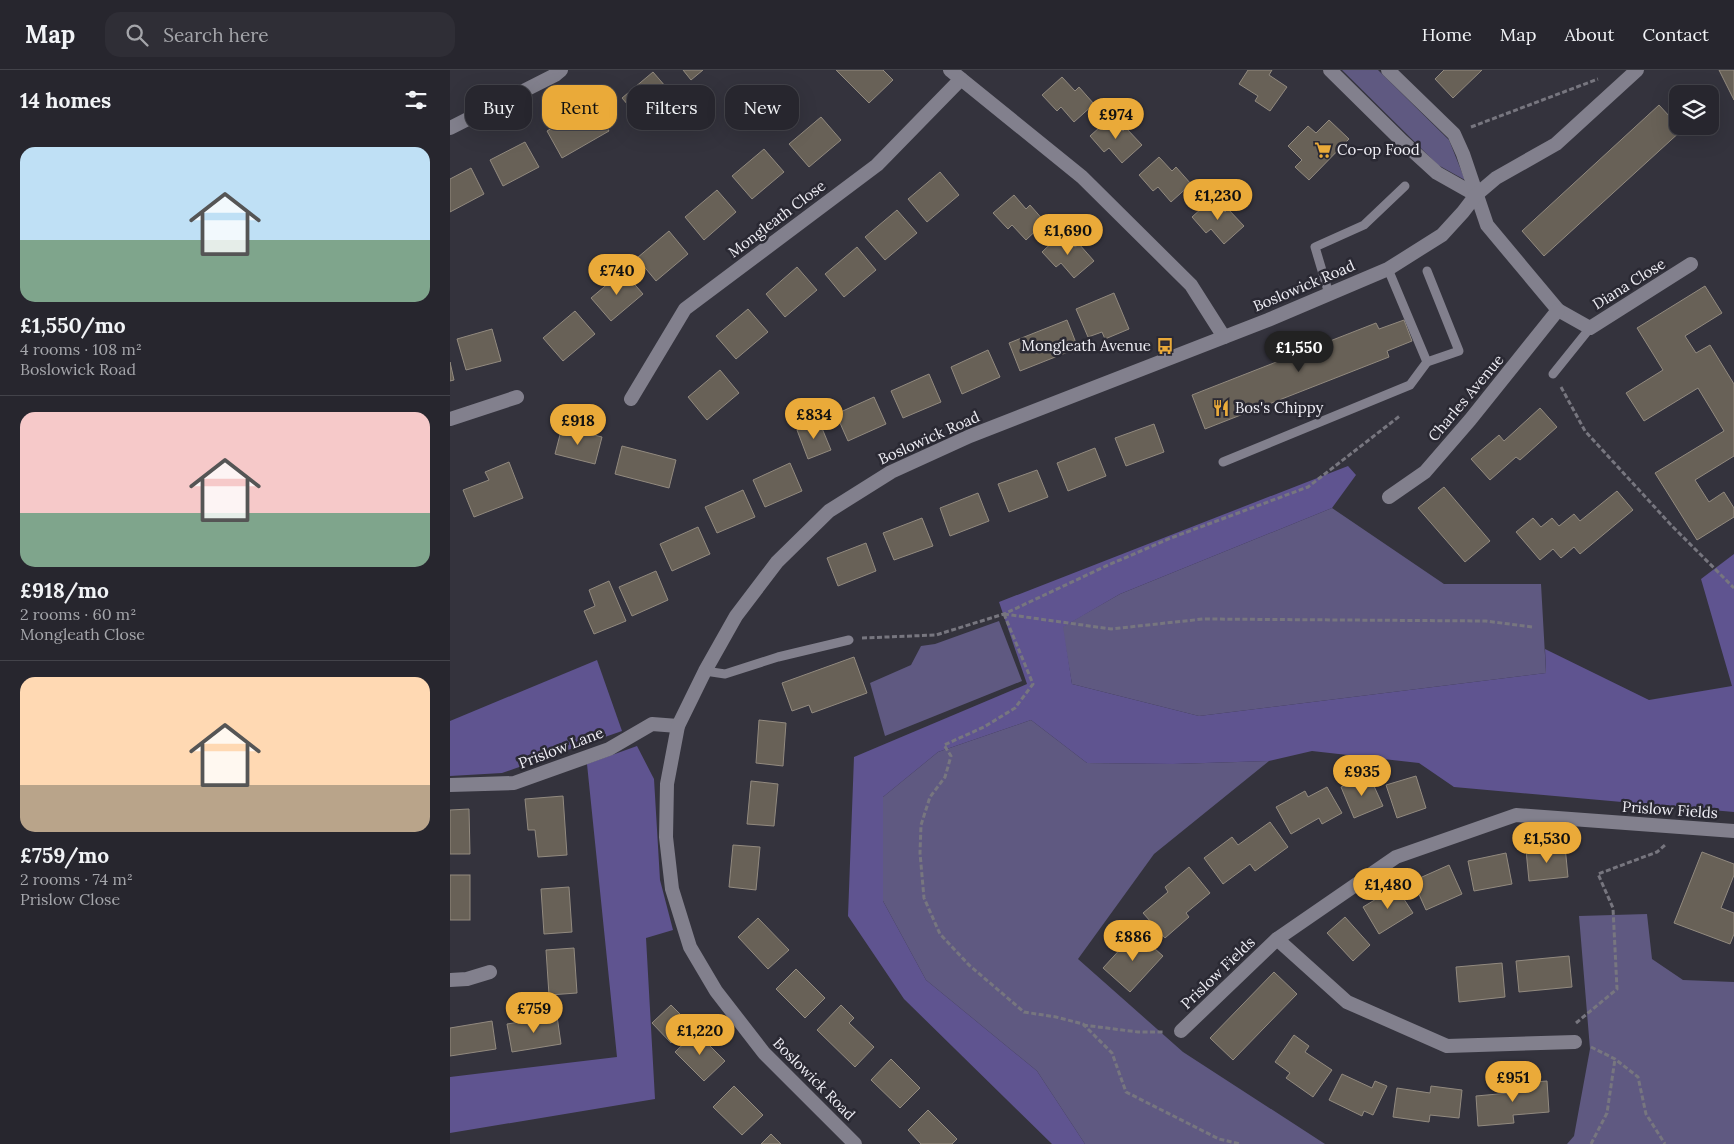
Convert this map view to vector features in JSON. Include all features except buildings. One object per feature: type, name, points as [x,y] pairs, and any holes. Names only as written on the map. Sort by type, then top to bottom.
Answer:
[{"type":"street","points":[[450,128],[555,75],[561,70]]},
{"type":"street","points":[[950,70],[1082,177],[1191,285],[1224,337]]},
{"type":"street","points":[[1330,70],[1437,173],[1476,195]]},
{"type":"street","points":[[1388,70],[1454,134],[1463,154],[1487,224],[1558,310]]},
{"type":"street","name":"Boslowick Road","points":[[855,1144],[764,1053],[716,991],[690,946],[672,889],[666,837],[667,784],[678,726],[705,671],[736,616],[777,562],[828,512],[890,472],[987,429],[1224,337],[1388,269],[1442,235],[1476,195],[1496,178],[1556,144],[1637,70]]},
{"type":"street","name":"Mongleath Close","points":[[632,399],[685,308],[877,165],[961,79]]},
{"type":"street","name":"Diana Close","points":[[1558,310],[1590,328],[1692,264]]},
{"type":"street","name":"Charles Avenue","points":[[1389,497],[1425,472],[1470,420],[1558,310]]},
{"type":"street","points":[[450,419],[517,397]]},
{"type":"street","name":"Prislow Lane","points":[[450,785],[514,783],[609,749],[652,724],[678,726]]},
{"type":"street","name":"Prislow Fields","points":[[1181,1031],[1277,939],[1396,857],[1516,815],[1734,831]]},
{"type":"street","name":"Prislow Fields","points":[[1277,939],[1347,1002],[1447,1046],[1575,1042]]},
{"type":"street","points":[[450,980],[467,979],[490,972]]},
{"type":"lane","points":[[1329,294],[1315,247],[1364,224],[1405,186]]},
{"type":"lane","points":[[1388,269],[1427,362]]},
{"type":"lane","points":[[1223,462],[1410,385],[1427,362],[1459,351],[1427,270]]},
{"type":"lane","points":[[1553,374],[1590,328]]},
{"type":"lane","points":[[705,671],[725,674],[778,657],[849,640]]},
{"type":"path","points":[[1454,134],[1602,77]]},
{"type":"path","points":[[1553,374],[1585,431],[1672,526],[1734,588]]},
{"type":"path","points":[[849,640],[936,635],[1004,614],[1171,538],[1308,487],[1401,415]]},
{"type":"path","points":[[1004,614],[1111,629],[1203,619],[1486,621],[1532,627]]},
{"type":"path","points":[[1004,614],[1033,684],[1015,708],[984,727],[944,745],[951,756],[946,777],[930,797],[921,825],[920,854],[924,898],[940,934],[969,965],[1024,1012],[1083,1024],[1138,1032],[1181,1031]]},
{"type":"path","points":[[1665,1144],[1646,1114],[1638,1077],[1615,1059],[1599,1050],[1575,1042],[1571,1027],[1616,989],[1613,908],[1598,874],[1657,852],[1667,844],[1678,827]]},
{"type":"path","points":[[1083,1024],[1112,1053],[1126,1092],[1219,1139],[1240,1144]]},
{"type":"path","points":[[1591,1144],[1607,1113],[1615,1059]]},
{"type":"shaded area","points":[[1342,70],[1378,70],[1449,140],[1465,180],[1438,165]]},
{"type":"shaded area","points":[[1348,466],[1356,475],[1332,508],[1120,594],[1063,627],[1072,684],[1199,716],[1546,673],[1545,649],[1649,700],[1732,686],[1701,579],[1734,554],[1734,812],[1454,787],[1419,763],[1312,751],[1269,761],[1173,764],[1087,763],[1031,720],[938,752],[883,797],[883,901],[926,980],[1037,1071],[1085,1144],[1052,1144],[904,999],[848,916],[854,757],[1027,684],[999,602]]},
{"type":"shaded area","points":[[1332,508],[1444,584],[1541,584],[1546,673],[1199,716],[1072,684],[1062,627],[1120,594]]},
{"type":"shaded area","points":[[999,621],[1022,681],[885,736],[870,683],[911,665],[921,646],[935,644]]},
{"type":"shaded area","points":[[597,660],[622,731],[502,773],[450,776],[450,721]]},
{"type":"shaded area","points":[[1031,720],[1087,763],[1173,764],[1269,761],[1154,854],[1078,959],[1183,1052],[1325,1144],[1085,1144],[1037,1071],[926,980],[883,901],[883,797],[938,752]]},
{"type":"shaded area","points":[[637,746],[654,779],[660,880],[673,930],[646,938],[655,1099],[450,1133],[450,1077],[617,1057],[587,764]]},
{"type":"shaded area","points":[[1647,914],[1652,959],[1683,980],[1734,982],[1734,1144],[1567,1144],[1574,1136],[1590,1049],[1579,916]]},
{"type":"place","name":"Co-op Food","points":[[1323,150]]},
{"type":"place","name":"Mongleath Avenue","points":[[1165,346]]},
{"type":"place","name":"Bos's Chippy","points":[[1221,408]]}]
